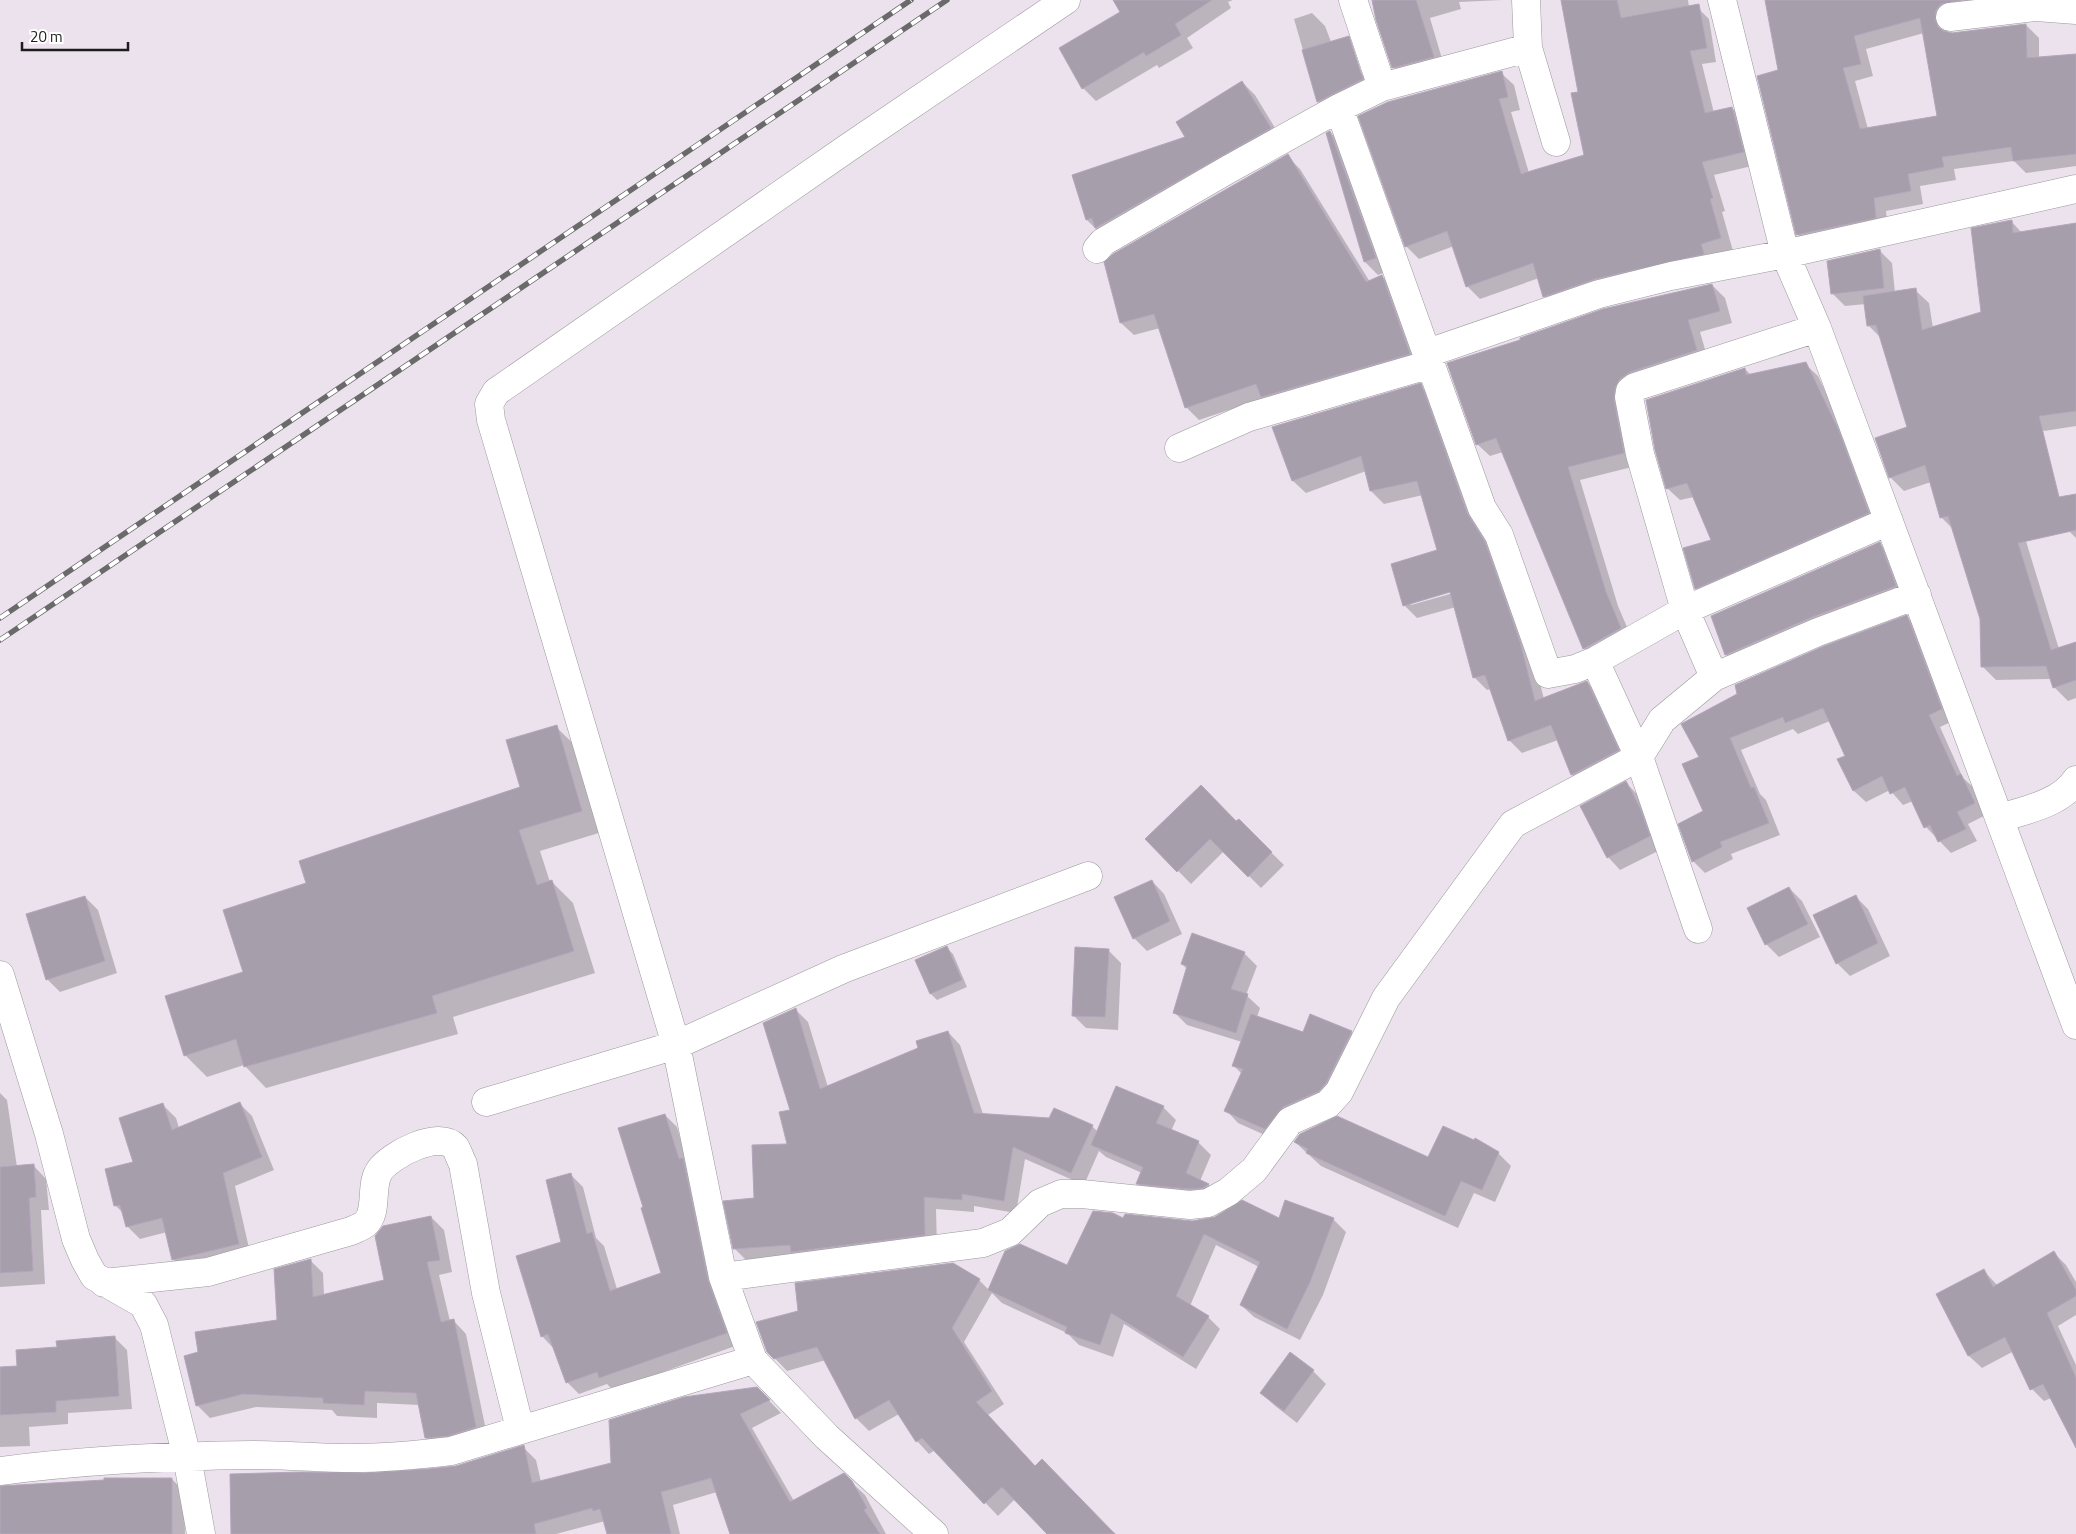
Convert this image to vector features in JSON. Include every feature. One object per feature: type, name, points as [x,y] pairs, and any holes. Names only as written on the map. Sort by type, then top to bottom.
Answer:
[{"type":"street","points":[[934,1534],[827,1438],[753,1360],[723,1277],[676,1045],[489,410],[491,400],[496,392],[504,386],[858,141],[1066,0]]},
{"type":"street","points":[[1354,0],[1382,87]]},
{"type":"street","points":[[1526,0],[1528,48],[1556,142]]},
{"type":"street","points":[[1722,0],[1785,254],[1817,328],[2076,1025]]},
{"type":"street","points":[[1950,17],[2036,7],[2076,10]]},
{"type":"street","points":[[1097,249],[1103,242],[1229,169],[1339,108],[1382,87],[1528,48]]},
{"type":"street","points":[[1339,108],[1482,508],[1499,535],[1548,674],[1574,669],[1595,660],[1685,610],[1889,520]]},
{"type":"street","points":[[1179,448],[1249,416],[1430,359],[1599,294],[1671,276],[1785,254],[2076,189]]},
{"type":"street","points":[[1714,677],[1685,610],[1640,454],[1629,397],[1630,391],[1635,387],[1817,328]]},
{"type":"street","points":[[723,1277],[983,1243],[1010,1232],[1040,1203],[1061,1194],[1190,1205],[1201,1205],[1217,1199],[1254,1170],[1290,1121],[1328,1104],[1338,1092],[1386,998],[1513,824],[1640,757],[1662,720],[1714,677],[1818,632],[1917,595]]},
{"type":"street","points":[[1595,660],[1640,757],[1698,929]]},
{"type":"street","points":[[2000,818],[2052,800],[2073,785],[2076,780]]},
{"type":"street","points":[[486,1102],[676,1045],[843,969],[1088,876]]},
{"type":"street","points":[[0,975],[49,1134],[76,1239],[89,1269],[94,1276],[104,1283],[143,1304],[152,1319],[187,1457],[201,1534]]},
{"type":"street","points":[[104,1283],[208,1272],[351,1231],[365,1224],[370,1216],[375,1178],[381,1168],[399,1154],[414,1146],[435,1140],[445,1141],[455,1146],[463,1164],[486,1293],[520,1429]]},
{"type":"street","points":[[0,1471],[33,1466],[187,1457],[256,1455],[354,1458],[412,1456],[450,1451],[753,1360]]},
{"type":"building","points":[[1113,0],[1212,0],[1175,24],[1181,35],[1146,56],[1144,52],[1082,89],[1059,48],[1120,12]]},
{"type":"building","points":[[1372,0],[1416,0],[1434,57],[1392,68],[1376,20]]},
{"type":"building","points":[[1561,0],[1617,0],[1621,18],[1699,4],[1707,48],[1690,51],[1705,113],[1732,107],[1744,152],[1702,162],[1713,198],[1710,199],[1721,238],[1701,244],[1704,254],[1595,279],[1543,297],[1533,263],[1466,287],[1447,231],[1405,247],[1358,116],[1388,102],[1502,71],[1508,97],[1499,99],[1521,174],[1584,155],[1571,93],[1578,92]]},
{"type":"building","points":[[1765,0],[1961,0],[1941,4],[1936,10],[1935,19],[1938,27],[1943,31],[1952,33],[2026,24],[2027,58],[2076,54],[2076,154],[2013,161],[2011,147],[1942,157],[1944,167],[1908,174],[1911,191],[1874,198],[1876,218],[1796,235],[1757,76],[1778,70]],"holes":[[[1920,18],[1937,116],[1860,129],[1843,68],[1861,64],[1854,36]]]},
{"type":"building","points":[[1349,36],[1363,79],[1317,102],[1302,50]]},
{"type":"building","points":[[1242,81],[1271,128],[1095,228],[1092,218],[1086,220],[1072,175],[1185,137],[1176,122]]},
{"type":"building","points":[[1330,131],[1376,258],[1364,262],[1326,133]]},
{"type":"building","points":[[1288,154],[1366,282],[1382,275],[1410,354],[1261,397],[1256,384],[1185,408],[1154,314],[1120,323],[1104,262],[1113,254]]},
{"type":"building","points":[[2012,220],[2013,233],[2076,223],[2076,411],[2039,416],[2059,497],[2076,494],[2076,530],[2018,543],[2051,650],[2076,642],[2076,680],[2053,688],[2046,666],[1981,667],[1980,619],[1948,516],[1940,518],[1925,465],[1889,478],[1875,438],[1907,427],[1876,325],[1867,326],[1863,296],[1916,288],[1922,330],[1981,312],[1971,228]]},
{"type":"building","points":[[1880,249],[1884,288],[1831,294],[1827,261]]},
{"type":"building","points":[[1712,284],[1720,311],[1688,320],[1697,350],[1630,372],[1620,379],[1615,388],[1614,400],[1624,453],[1568,467],[1606,592],[1621,628],[1583,649],[1496,438],[1476,445],[1447,363],[1520,340],[1520,338],[1603,309]]},
{"type":"building","points":[[1806,362],[1839,431],[1869,513],[1695,589],[1683,548],[1711,540],[1687,483],[1666,489],[1655,450],[1646,400],[1745,368],[1746,375]]},
{"type":"building","points":[[1421,383],[1467,513],[1485,542],[1520,642],[1535,701],[1587,681],[1619,750],[1571,775],[1551,725],[1508,741],[1485,675],[1473,678],[1450,592],[1403,606],[1391,564],[1437,550],[1417,481],[1370,491],[1361,456],[1292,481],[1272,427]]},
{"type":"building","points":[[1880,542],[1896,586],[1812,617],[1725,655],[1711,616]]},
{"type":"building","points":[[1907,615],[1942,709],[1929,715],[1957,776],[1961,774],[1975,803],[1957,812],[1966,829],[1938,842],[1930,825],[1924,828],[1905,787],[1890,794],[1882,776],[1853,791],[1837,759],[1845,756],[1823,708],[1785,723],[1783,717],[1730,738],[1751,788],[1754,787],[1769,823],[1720,842],[1722,847],[1692,862],[1678,824],[1703,811],[1682,764],[1699,757],[1681,724],[1737,694],[1735,685],[1824,646]]},
{"type":"building","points":[[557,725],[582,811],[519,830],[537,885],[552,880],[574,951],[432,996],[437,1013],[244,1067],[236,1039],[184,1056],[165,996],[243,972],[223,910],[306,883],[299,861],[520,787],[506,740]]},
{"type":"building","points":[[1626,781],[1640,808],[1650,836],[1607,858],[1580,806]]},
{"type":"building","points":[[1201,785],[1236,821],[1239,819],[1272,852],[1248,877],[1210,839],[1177,872],[1145,839]]},
{"type":"building","points":[[1152,880],[1170,921],[1133,939],[1114,897]]},
{"type":"building","points":[[1789,887],[1808,924],[1765,945],[1747,908]]},
{"type":"building","points":[[1856,895],[1878,943],[1836,964],[1813,915]]},
{"type":"building","points":[[85,896],[105,961],[46,980],[26,914]]},
{"type":"building","points":[[1192,933],[1245,952],[1231,989],[1248,994],[1236,1033],[1173,1013],[1187,966],[1181,964]]},
{"type":"building","points":[[947,946],[962,980],[930,994],[915,960]]},
{"type":"building","points":[[1075,947],[1109,949],[1105,1017],[1072,1016]]},
{"type":"building","points":[[796,1008],[820,1089],[918,1048],[916,1041],[948,1031],[974,1113],[1049,1118],[1054,1108],[1093,1125],[1071,1173],[1013,1147],[1004,1201],[962,1194],[962,1200],[924,1197],[925,1235],[791,1252],[790,1245],[733,1249],[723,1201],[754,1198],[752,1145],[787,1144],[779,1112],[790,1110],[763,1023]]},
{"type":"building","points":[[1251,1014],[1303,1032],[1310,1014],[1352,1031],[1326,1083],[1319,1091],[1283,1107],[1265,1129],[1224,1111],[1243,1069],[1232,1066]]},
{"type":"building","points":[[1116,1086],[1164,1106],[1156,1123],[1199,1141],[1186,1173],[1209,1184],[1203,1188],[1190,1189],[1136,1184],[1143,1167],[1091,1145]]},
{"type":"building","points":[[240,1102],[262,1157],[223,1173],[239,1244],[172,1260],[162,1218],[126,1227],[120,1205],[114,1206],[105,1169],[133,1162],[119,1118],[163,1103],[172,1130]]},
{"type":"building","points":[[665,1114],[679,1159],[683,1158],[708,1280],[727,1333],[599,1378],[597,1372],[566,1383],[548,1334],[541,1337],[516,1256],[561,1242],[546,1180],[571,1173],[587,1234],[592,1232],[610,1291],[661,1273],[641,1208],[643,1207],[618,1128]]},
{"type":"building","points":[[1337,1116],[1428,1157],[1443,1126],[1474,1140],[1475,1138],[1499,1152],[1482,1190],[1461,1181],[1445,1216],[1306,1153],[1308,1149],[1294,1142],[1300,1134]]},
{"type":"building","points":[[34,1164],[36,1197],[29,1198],[33,1271],[0,1273],[0,1167]]},
{"type":"building","points":[[1242,1200],[1279,1218],[1285,1200],[1334,1218],[1310,1282],[1287,1329],[1240,1305],[1260,1262],[1204,1234],[1176,1296],[1209,1316],[1183,1357],[1111,1313],[1100,1345],[1065,1333],[1067,1327],[988,1290],[1005,1251],[1020,1244],[1067,1265],[1093,1211],[1113,1213],[1123,1218],[1125,1214],[1192,1221],[1215,1217]]},
{"type":"building","points":[[431,1216],[440,1260],[427,1262],[441,1322],[454,1319],[476,1427],[448,1436],[425,1438],[416,1393],[365,1391],[364,1405],[323,1403],[323,1398],[243,1394],[196,1406],[184,1356],[198,1352],[195,1332],[277,1320],[274,1269],[311,1259],[313,1297],[384,1280],[375,1236],[383,1226]]},
{"type":"building","points":[[2054,1251],[2076,1290],[2076,1296],[2047,1313],[2076,1378],[2076,1448],[2043,1384],[2030,1390],[2005,1337],[1968,1356],[1936,1294],[1984,1269],[1993,1287]]},
{"type":"building","points":[[953,1263],[980,1279],[952,1328],[992,1391],[976,1402],[1035,1466],[1042,1459],[1115,1534],[1047,1534],[1002,1487],[984,1504],[922,1438],[916,1442],[889,1400],[855,1419],[817,1347],[774,1359],[767,1352],[756,1322],[798,1311],[795,1283]]},
{"type":"building","points":[[115,1336],[119,1396],[56,1401],[56,1412],[0,1415],[0,1367],[17,1366],[16,1350],[57,1347],[56,1341]]},
{"type":"building","points":[[1290,1352],[1314,1370],[1284,1411],[1260,1393]]},
{"type":"building","points":[[757,1387],[770,1400],[740,1414],[790,1502],[844,1473],[852,1481],[867,1508],[864,1510],[880,1534],[730,1534],[711,1478],[661,1492],[671,1534],[607,1534],[600,1509],[593,1511],[592,1508],[534,1524],[536,1534],[231,1534],[230,1474],[365,1473],[428,1469],[456,1466],[524,1445],[532,1483],[611,1463],[609,1420],[684,1397]]},
{"type":"building","points":[[104,1478],[172,1478],[172,1534],[0,1534],[0,1486],[104,1480]]},
{"type":"railway","points":[[0,618],[911,0]]},
{"type":"railway","points":[[0,640],[947,0]]}]
